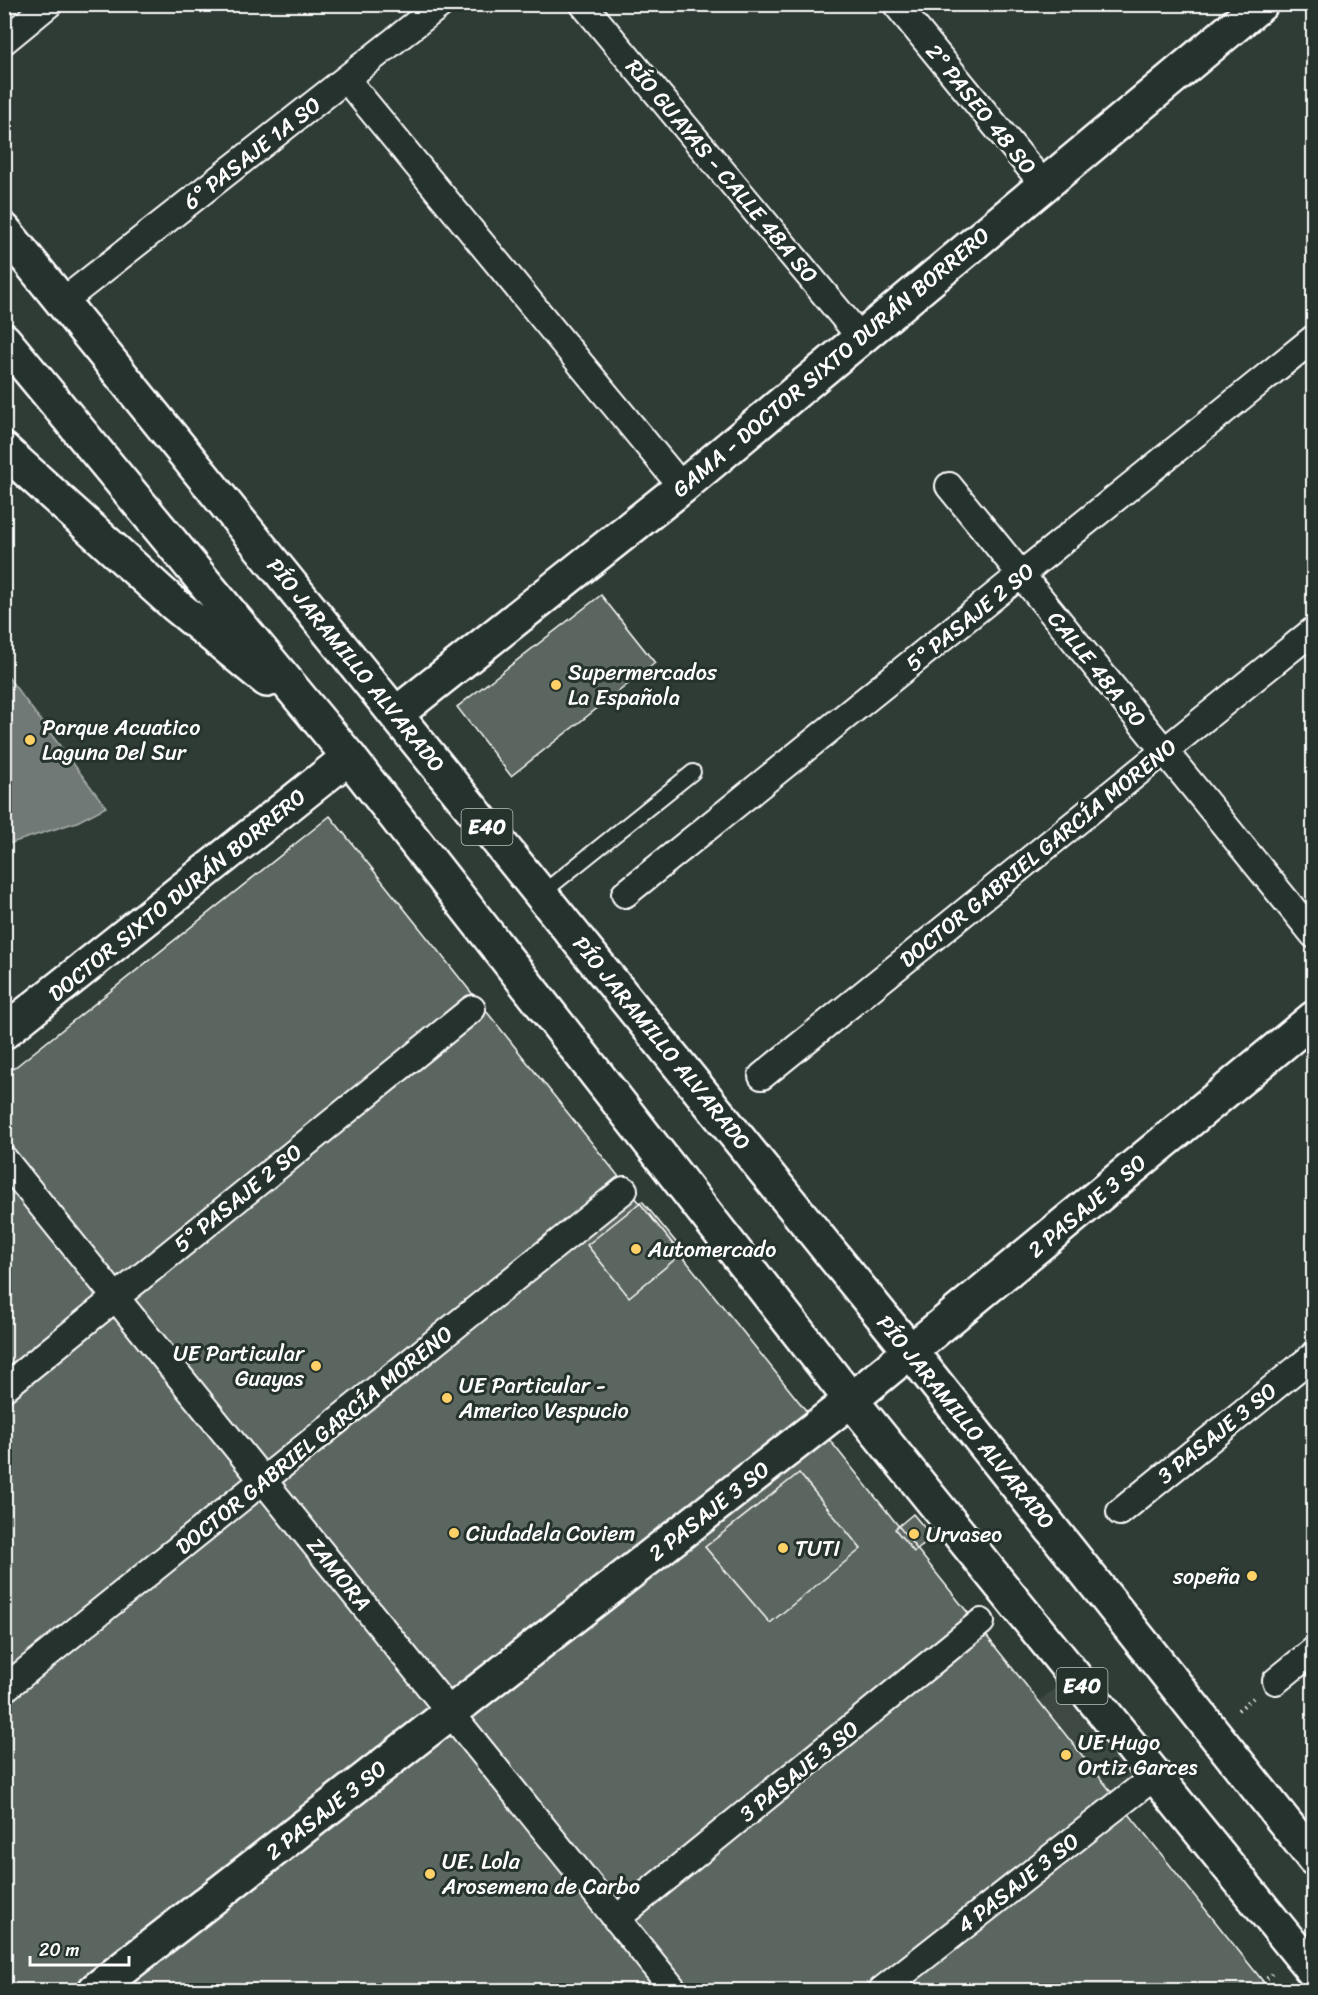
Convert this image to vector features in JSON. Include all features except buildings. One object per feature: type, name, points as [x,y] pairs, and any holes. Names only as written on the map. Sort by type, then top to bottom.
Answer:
[{"type":"main road","name":"GAMA - DOCTOR SIXTO DURÁN BORRERO","points":[[396,714],[682,487],[1261,4]]},
{"type":"main road","name":"PÍO JARAMILLO ALVARADO","points":[[4,230],[910,1352],[1314,1859]]},
{"type":"main road","name":"E40","points":[[11,346],[349,757],[851,1400],[1314,1972]]},
{"type":"main road","points":[[4,450],[174,604],[322,725]]},
{"type":"main road","name":"DOCTOR SIXTO DURÁN BORRERO","points":[[4,1032],[349,757]]},
{"type":"main road","name":"2 PASAJE 3 SO","points":[[94,1990],[851,1400],[1314,1018]]},
{"type":"street","points":[[4,41],[49,4]]},
{"type":"street","name":"6° PASAJE 1A SO","points":[[62,302],[441,4]]},
{"type":"street","name":"RÍO GUAYAS - CALLE 48A SO","points":[[583,4],[861,338]]},
{"type":"street","name":"2° PASEO 48 SO","points":[[896,4],[1044,185]]},
{"type":"street","points":[[346,79],[682,487]]},
{"type":"street","name":"5° PASAJE 2 SO","points":[[626,894],[1314,338]]},
{"type":"street","name":"CALLE 48A SO","points":[[949,486],[1314,935]]},
{"type":"street","name":"DOCTOR GABRIEL GARCÍA MORENO","points":[[762,1076],[1314,630]]},
{"type":"street","name":"5° PASAJE 2 SO","points":[[4,1388],[472,1009]]},
{"type":"street","name":"ZAMORA","points":[[4,1158],[674,1990]]},
{"type":"street","name":"DOCTOR GABRIEL GARCÍA MORENO","points":[[4,1689],[624,1190]]},
{"type":"street","name":"3 PASAJE 3 SO","points":[[1120,1512],[1314,1355]]},
{"type":"street","name":"3 PASAJE 3 SO","points":[[616,1919],[981,1622]]},
{"type":"street","points":[[1275,1681],[1314,1650]]},
{"type":"street","name":"4 PASAJE 3 SO","points":[[882,1990],[1155,1776]]},
{"type":"lane","points":[[541,894],[693,772]]},
{"type":"path","points":[[1211,1731],[1275,1681]]},
{"type":"shaded area","name":"Parque Acuatico Laguna Del Sur","points":[[5,673],[106,807],[77,822],[5,845]]},
{"type":"shaded area","name":"UE Hugo Ortiz Garces","points":[[1059,1685],[1133,1779],[1072,1825],[1000,1732]]},
{"type":"place","name":"Supermercados La Española","points":[[556,685]]},
{"type":"place","name":"Parque Acuatico Laguna Del Sur","points":[[30,740]]},
{"type":"place","name":"Automercado","points":[[636,1249]]},
{"type":"place","name":"UE Particular Guayas","points":[[316,1366]]},
{"type":"place","name":"UE Particular - Americo Vespucio","points":[[447,1398]]},
{"type":"place","name":"Ciudadela Coviem","points":[[454,1533]]},
{"type":"place","name":"Urvaseo","points":[[914,1534]]},
{"type":"place","name":"TUTI","points":[[783,1548]]},
{"type":"place","name":"sopeña","points":[[1252,1576]]},
{"type":"place","name":"UE Hugo Ortiz Garces","points":[[1066,1755]]},
{"type":"place","name":"UE. Lola Arosemena de Carbo","points":[[430,1874]]}]
